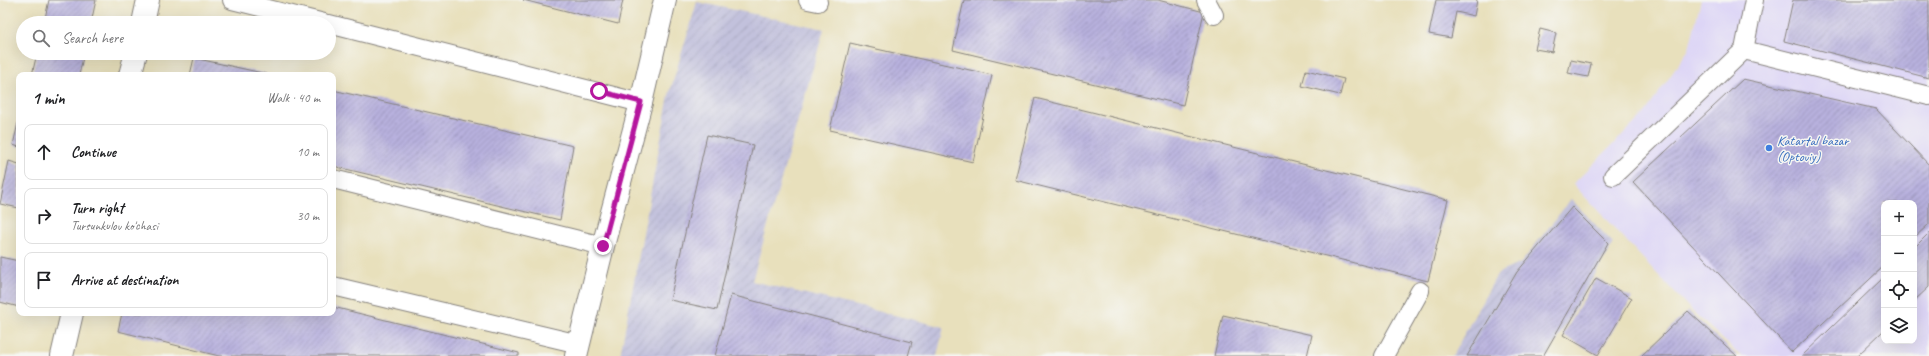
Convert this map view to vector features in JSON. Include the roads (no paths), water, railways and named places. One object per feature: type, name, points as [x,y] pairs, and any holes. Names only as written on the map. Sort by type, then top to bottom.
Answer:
[{"type":"street","points":[[145,16],[148,0]]},
{"type":"street","points":[[577,350],[641,102],[665,0]]},
{"type":"street","points":[[131,72],[134,60]]},
{"type":"street","points":[[62,356],[71,316]]},
{"type":"lane","points":[[232,0],[296,16]]},
{"type":"lane","points":[[1613,176],[1744,50],[1754,0]]},
{"type":"lane","points":[[336,26],[641,102]]},
{"type":"lane","points":[[1744,50],[1929,96]]},
{"type":"lane","points":[[336,180],[603,246]]},
{"type":"lane","points":[[336,287],[577,350]]},
{"type":"lane","points":[[1384,356],[1420,292]]},
{"type":"place","name":"Katartal bazar (Optoviy)","points":[[1769,148]]}]
